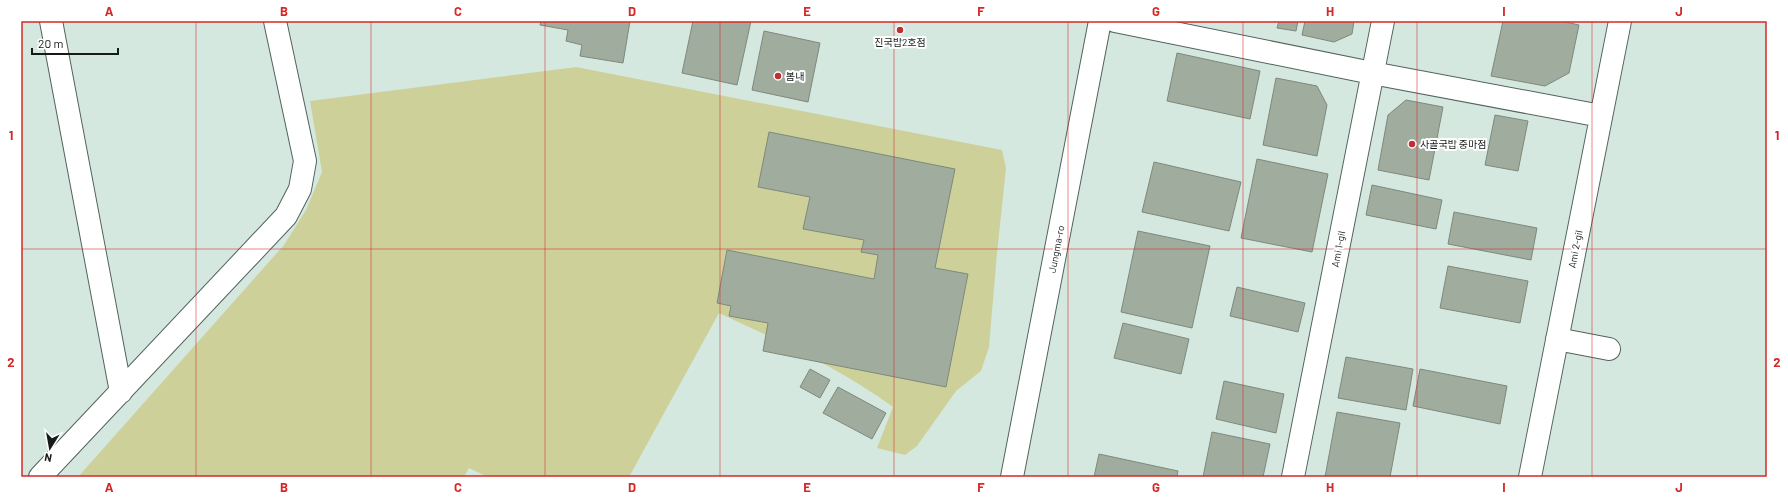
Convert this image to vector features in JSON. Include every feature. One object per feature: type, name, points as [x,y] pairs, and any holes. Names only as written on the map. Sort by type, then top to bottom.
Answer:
[{"type":"street","points":[[51,21],[121,392]]},
{"type":"street","points":[[40,477],[286,216],[300,189],[305,161],[275,21]]},
{"type":"street","name":"Jungma-ro","points":[[1012,477],[1100,21]]},
{"type":"street","points":[[1115,21],[1372,73],[1601,116]]},
{"type":"street","name":"Ami 1-gil","points":[[1293,477],[1382,21]]},
{"type":"street","name":"Ami 2-gil","points":[[1530,477],[1620,21]]},
{"type":"street","points":[[1557,339],[1609,349]]},
{"type":"green space","points":[[576,67],[1002,150],[1006,168],[989,347],[981,371],[956,391],[917,446],[905,455],[877,448],[893,407],[852,380],[809,356],[719,313],[629,477],[488,477],[469,468],[464,477],[78,477],[284,245],[306,210],[322,172],[310,101]]},
{"type":"building","points":[[541,21],[630,21],[623,63],[580,56],[582,45],[566,41],[568,30],[540,25]]},
{"type":"building","points":[[693,21],[751,21],[737,85],[682,73]]},
{"type":"building","points":[[1279,21],[1298,21],[1296,31],[1277,28]]},
{"type":"building","points":[[1305,21],[1354,21],[1352,34],[1334,42],[1302,35]]},
{"type":"building","points":[[1503,21],[1561,21],[1579,25],[1569,73],[1545,86],[1491,76]]},
{"type":"building","points":[[764,31],[820,43],[808,102],[752,90]]},
{"type":"building","points":[[1177,53],[1260,71],[1250,119],[1167,101]]},
{"type":"building","points":[[1276,78],[1317,86],[1327,105],[1317,156],[1263,145]]},
{"type":"building","points":[[1406,100],[1443,107],[1429,180],[1378,170],[1388,115]]},
{"type":"building","points":[[1495,115],[1528,121],[1518,171],[1485,165]]},
{"type":"building","points":[[769,132],[955,169],[935,268],[968,274],[946,387],[763,351],[768,323],[729,316],[731,306],[717,303],[727,250],[874,279],[878,255],[861,252],[864,240],[803,229],[810,197],[758,187]]},
{"type":"building","points":[[1257,159],[1328,174],[1312,252],[1241,238]]},
{"type":"building","points":[[1154,162],[1241,182],[1229,231],[1142,212]]},
{"type":"building","points":[[1372,185],[1442,200],[1436,229],[1366,215]]},
{"type":"building","points":[[1454,212],[1537,228],[1531,260],[1448,244]]},
{"type":"building","points":[[1138,231],[1210,246],[1192,328],[1121,312]]},
{"type":"building","points":[[1448,266],[1528,281],[1520,323],[1440,308]]},
{"type":"building","points":[[1237,287],[1305,303],[1298,332],[1230,316]]},
{"type":"building","points":[[1123,323],[1189,339],[1181,374],[1114,358]]},
{"type":"building","points":[[1346,357],[1413,369],[1406,410],[1338,398]]},
{"type":"building","points":[[810,369],[830,380],[820,398],[800,387]]},
{"type":"building","points":[[1420,369],[1507,386],[1500,424],[1413,406]]},
{"type":"building","points":[[1224,381],[1284,394],[1276,433],[1216,419]]},
{"type":"building","points":[[838,387],[886,413],[872,439],[823,413]]},
{"type":"building","points":[[1337,412],[1400,423],[1390,477],[1325,477]]},
{"type":"building","points":[[1212,432],[1270,444],[1263,477],[1203,477]]},
{"type":"building","points":[[1099,454],[1178,471],[1177,477],[1094,477]]},
{"type":"place","name":"진국밥2호점","points":[[900,30]]},
{"type":"place","name":"봄내","points":[[778,76]]},
{"type":"place","name":"사골국밥 중마점","points":[[1412,144]]}]
